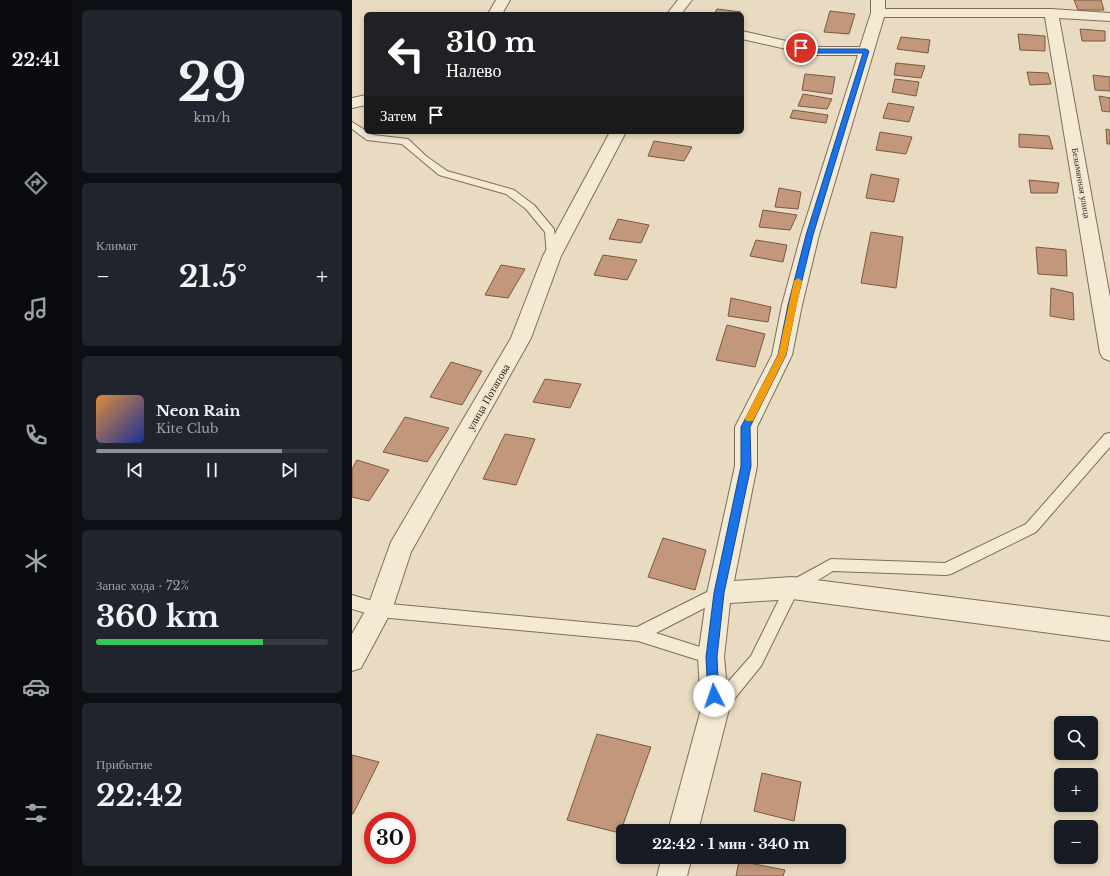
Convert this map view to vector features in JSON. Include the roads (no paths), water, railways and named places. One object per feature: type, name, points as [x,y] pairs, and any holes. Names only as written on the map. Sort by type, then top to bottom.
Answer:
[{"type":"street","points":[[496,12],[503,0]]},
{"type":"street","points":[[676,12],[685,0]]},
{"type":"street","points":[[685,824],[715,709],[711,657],[719,593],[746,466],[746,427],[782,355],[792,305],[810,235],[878,7],[1054,9],[1110,17]]},
{"type":"street","name":"Безымянная улица","points":[[1054,9],[1110,353]]},
{"type":"street","points":[[744,35],[813,51],[866,51]]},
{"type":"street","points":[[352,104],[364,101]]},
{"type":"street","name":"улица Потапова","points":[[352,659],[379,610],[400,549],[521,338],[552,256],[617,134]]},
{"type":"street","points":[[719,593],[792,588],[1110,629]]},
{"type":"street","points":[[672,876],[675,864]]},
{"type":"lane","points":[[352,125],[364,134]]},
{"type":"lane","points":[[364,134],[370,138],[405,141],[423,158],[443,173],[510,192],[530,207],[550,231],[552,256]]},
{"type":"lane","points":[[715,709],[756,661],[792,588],[831,566],[946,569],[1031,528],[1110,438]]},
{"type":"lane","points":[[638,634],[719,593]]},
{"type":"lane","points":[[352,602],[379,610],[638,634],[711,657]]}]
